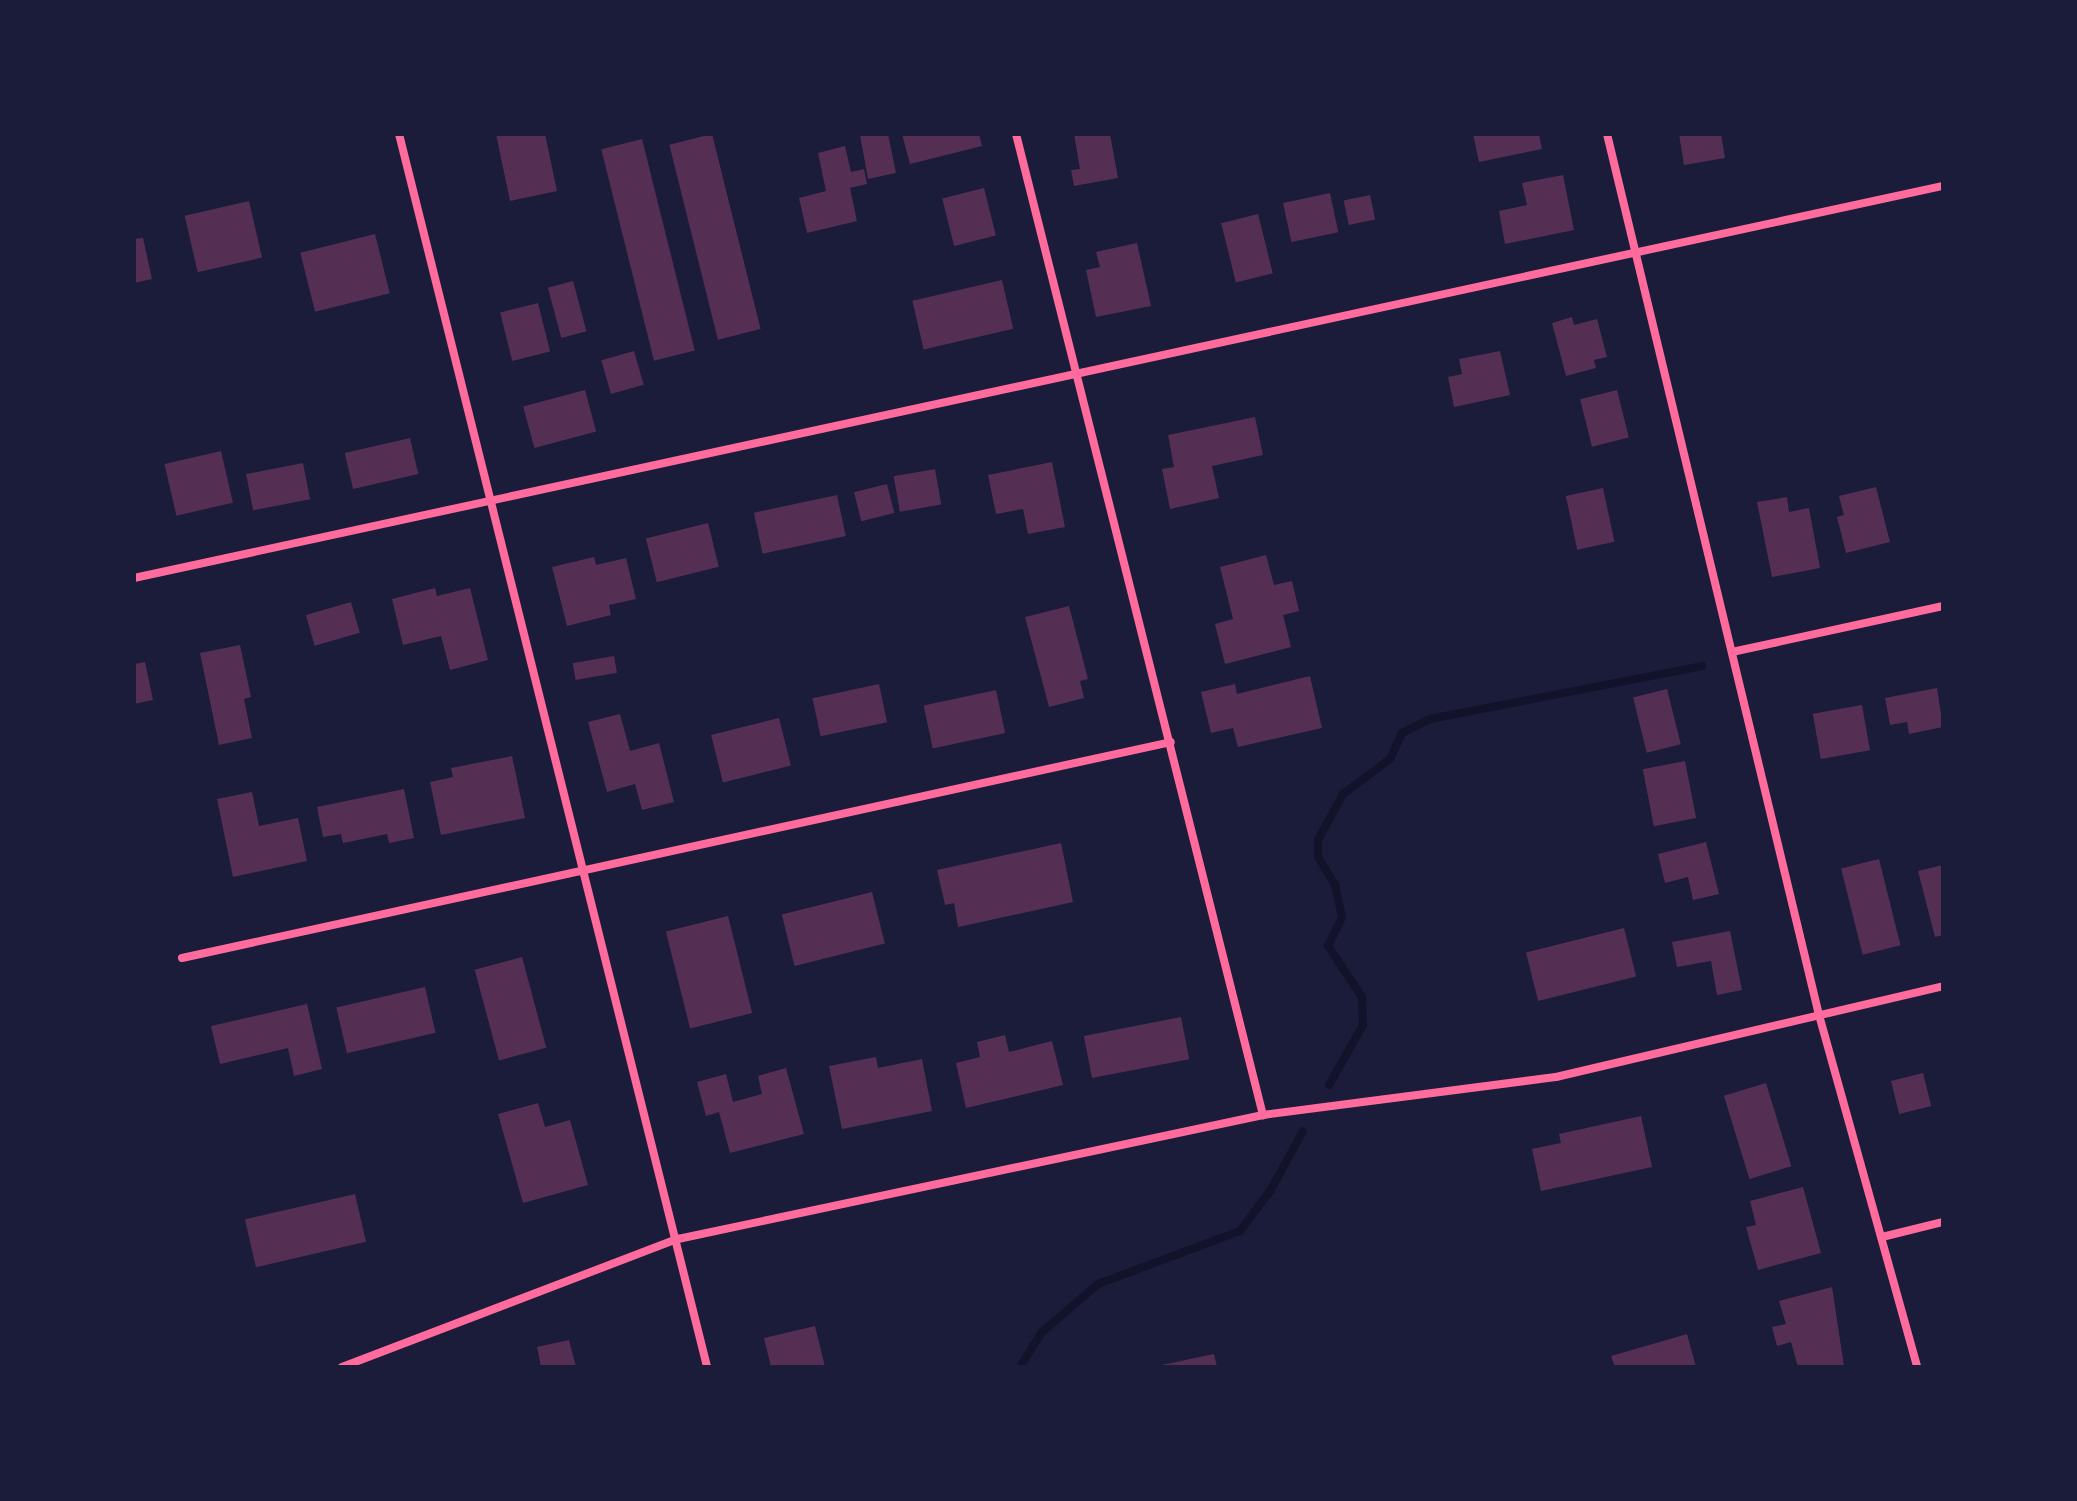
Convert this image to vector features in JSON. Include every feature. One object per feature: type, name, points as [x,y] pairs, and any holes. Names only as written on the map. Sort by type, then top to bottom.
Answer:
[{"type":"street","points":[[399,134],[494,501],[678,1239],[707,1367]]},
{"type":"street","points":[[1016,134],[1263,1115]]},
{"type":"street","points":[[1607,134],[1819,1015],[1917,1367]]},
{"type":"street","points":[[134,578],[1943,186]]},
{"type":"street","points":[[1732,652],[1943,606]]},
{"type":"street","points":[[182,958],[1171,742]]},
{"type":"street","points":[[342,1367],[678,1239],[1263,1115],[1556,1077],[1943,986]]},
{"type":"street","points":[[1882,1237],[1943,1222]]},
{"type":"building","points":[[496,134],[545,134],[557,191],[510,201]]},
{"type":"building","points":[[712,134],[761,329],[718,340],[669,145]]},
{"type":"building","points":[[888,134],[896,173],[868,179],[860,135]]},
{"type":"building","points":[[902,134],[979,134],[982,146],[910,164]]},
{"type":"building","points":[[1074,134],[1110,134],[1118,178],[1074,186],[1071,170],[1080,169]]},
{"type":"building","points":[[1473,134],[1539,134],[1542,149],[1479,162]]},
{"type":"building","points":[[1679,134],[1721,134],[1725,158],[1684,165]]},
{"type":"building","points":[[642,139],[695,351],[654,361],[601,149]]},
{"type":"building","points":[[845,146],[851,172],[864,169],[867,184],[850,188],[857,221],[807,233],[799,198],[826,191],[818,153]]},
{"type":"building","points":[[1563,175],[1574,230],[1505,244],[1499,211],[1527,205],[1522,183]]},
{"type":"building","points":[[984,188],[996,236],[954,246],[942,198]]},
{"type":"building","points":[[1330,193],[1338,232],[1291,242],[1283,203]]},
{"type":"building","points":[[1370,195],[1375,219],[1349,225],[1344,201]]},
{"type":"building","points":[[249,201],[262,258],[198,272],[185,216]]},
{"type":"building","points":[[1258,214],[1273,273],[1236,282],[1221,223]]},
{"type":"building","points":[[375,234],[390,293],[315,312],[300,253]]},
{"type":"building","points":[[143,238],[152,279],[134,283],[134,239]]},
{"type":"building","points":[[1137,243],[1151,306],[1096,317],[1086,270],[1100,267],[1096,252]]},
{"type":"building","points":[[1002,280],[1013,329],[924,349],[912,301]]},
{"type":"building","points":[[573,281],[586,331],[561,338],[548,288]]},
{"type":"building","points":[[538,303],[550,352],[512,361],[500,312]]},
{"type":"building","points":[[1572,317],[1574,325],[1597,319],[1607,357],[1594,360],[1596,368],[1566,376],[1552,323]]},
{"type":"building","points":[[634,351],[644,385],[611,394],[601,360]]},
{"type":"building","points":[[1500,351],[1510,395],[1454,407],[1448,377],[1462,374],[1459,359]]},
{"type":"building","points":[[585,390],[596,432],[534,448],[523,407]]},
{"type":"building","points":[[1617,390],[1629,438],[1592,447],[1580,399]]},
{"type":"building","points":[[1255,417],[1263,455],[1212,466],[1219,498],[1170,509],[1162,469],[1174,467],[1168,435]]},
{"type":"building","points":[[410,438],[418,474],[353,489],[345,453]]},
{"type":"building","points":[[221,451],[233,503],[176,516],[164,464]]},
{"type":"building","points":[[1052,462],[1065,527],[1028,534],[1023,509],[996,514],[988,475]]},
{"type":"building","points":[[303,463],[310,499],[253,510],[246,474]]},
{"type":"building","points":[[935,469],[941,504],[900,512],[894,476]]},
{"type":"building","points":[[887,484],[894,513],[861,521],[854,492]]},
{"type":"building","points":[[1876,487],[1890,542],[1846,553],[1837,517],[1844,515],[1839,496]]},
{"type":"building","points":[[1603,488],[1614,542],[1577,550],[1566,496]]},
{"type":"building","points":[[837,495],[846,536],[763,554],[754,513]]},
{"type":"building","points":[[1787,497],[1789,512],[1809,508],[1820,568],[1772,577],[1757,502]]},
{"type":"building","points":[[708,523],[719,567],[657,582],[646,538]]},
{"type":"building","points":[[1266,555],[1274,585],[1292,581],[1299,611],[1283,615],[1291,647],[1225,664],[1215,624],[1233,619],[1220,567]]},
{"type":"building","points":[[594,557],[596,565],[626,558],[636,599],[609,605],[611,615],[567,626],[552,567]]},
{"type":"building","points":[[435,588],[437,596],[470,588],[488,660],[450,670],[441,636],[403,645],[392,599]]},
{"type":"building","points":[[351,602],[360,633],[315,646],[306,615]]},
{"type":"building","points":[[1069,606],[1088,679],[1080,681],[1084,698],[1049,707],[1025,617]]},
{"type":"building","points":[[240,645],[251,697],[244,699],[252,738],[219,745],[200,653]]},
{"type":"building","points":[[614,656],[617,673],[576,680],[573,663]]},
{"type":"building","points":[[145,662],[153,700],[134,704],[134,664]]},
{"type":"building","points":[[1310,676],[1322,728],[1238,747],[1233,728],[1211,733],[1201,692],[1235,684],[1237,694]]},
{"type":"building","points":[[879,684],[887,722],[821,736],[812,698]]},
{"type":"building","points":[[1937,688],[1943,727],[1909,734],[1907,722],[1890,725],[1885,698]]},
{"type":"building","points":[[1667,689],[1681,744],[1647,753],[1633,697]]},
{"type":"building","points":[[996,690],[1005,733],[933,748],[924,705]]},
{"type":"building","points":[[1862,705],[1870,750],[1821,759],[1813,714]]},
{"type":"building","points":[[620,714],[630,751],[659,743],[674,802],[642,810],[635,784],[607,792],[588,722]]},
{"type":"building","points":[[779,718],[791,766],[723,782],[711,735]]},
{"type":"building","points":[[512,756],[525,818],[441,835],[430,782],[453,777],[451,768]]},
{"type":"building","points":[[1685,761],[1696,818],[1654,826],[1643,769]]},
{"type":"building","points":[[404,789],[414,838],[389,843],[387,834],[343,843],[341,834],[323,837],[317,807]]},
{"type":"building","points":[[252,792],[259,826],[298,818],[307,861],[233,877],[217,799]]},
{"type":"building","points":[[1706,842],[1719,894],[1693,900],[1688,877],[1665,883],[1658,854]]},
{"type":"building","points":[[1061,843],[1073,902],[958,927],[954,903],[945,905],[937,870]]},
{"type":"building","points":[[1879,859],[1901,945],[1863,955],[1841,868]]},
{"type":"building","points":[[1943,865],[1943,935],[1935,937],[1918,871]]},
{"type":"building","points":[[872,892],[885,943],[795,966],[782,914]]},
{"type":"building","points":[[728,916],[752,1013],[690,1029],[666,931]]},
{"type":"building","points":[[1624,928],[1636,977],[1538,1001],[1526,952]]},
{"type":"building","points":[[1730,931],[1742,990],[1717,995],[1711,961],[1677,967],[1672,942]]},
{"type":"building","points":[[522,957],[546,1048],[499,1060],[475,970]]},
{"type":"building","points":[[425,987],[436,1033],[347,1053],[336,1007]]},
{"type":"building","points":[[307,1004],[322,1069],[294,1076],[288,1048],[220,1064],[211,1026]]},
{"type":"building","points":[[1181,1017],[1189,1059],[1092,1078],[1084,1036]]},
{"type":"building","points":[[1005,1035],[1009,1052],[1052,1041],[1063,1085],[966,1108],[956,1063],[980,1057],[977,1042]]},
{"type":"building","points":[[876,1057],[878,1068],[922,1059],[932,1111],[842,1129],[829,1066]]},
{"type":"building","points":[[786,1068],[804,1134],[730,1153],[719,1112],[706,1116],[697,1082],[726,1074],[733,1102],[762,1094],[758,1076]]},
{"type":"building","points":[[1923,1073],[1931,1106],[1899,1114],[1891,1081]]},
{"type":"building","points":[[1766,1083],[1791,1166],[1749,1179],[1724,1096]]},
{"type":"building","points":[[538,1103],[545,1127],[570,1120],[588,1185],[523,1203],[498,1114]]},
{"type":"building","points":[[1641,1116],[1652,1167],[1541,1191],[1532,1149],[1561,1143],[1559,1134]]},
{"type":"building","points":[[1803,1187],[1821,1253],[1758,1270],[1746,1227],[1756,1225],[1750,1201]]},
{"type":"building","points":[[355,1194],[366,1242],[256,1267],[245,1219]]},
{"type":"building","points":[[1832,1287],[1844,1366],[1798,1367],[1791,1342],[1777,1346],[1772,1327],[1786,1324],[1779,1301]]},
{"type":"building","points":[[815,1326],[825,1367],[771,1367],[764,1338]]},
{"type":"building","points":[[1687,1334],[1696,1367],[1615,1367],[1611,1356]]},
{"type":"building","points":[[569,1340],[576,1367],[541,1367],[537,1347]]},
{"type":"building","points":[[1214,1354],[1217,1367],[1157,1367],[1157,1366]]},
{"type":"waterway","points":[[1329,1085],[1363,1025],[1362,997],[1328,946],[1342,917],[1335,885],[1318,857],[1318,840],[1343,794],[1390,759],[1402,733],[1430,719],[1702,666]]},
{"type":"waterway","points":[[1020,1367],[1041,1333],[1098,1284],[1240,1231],[1270,1191],[1303,1131]]}]
